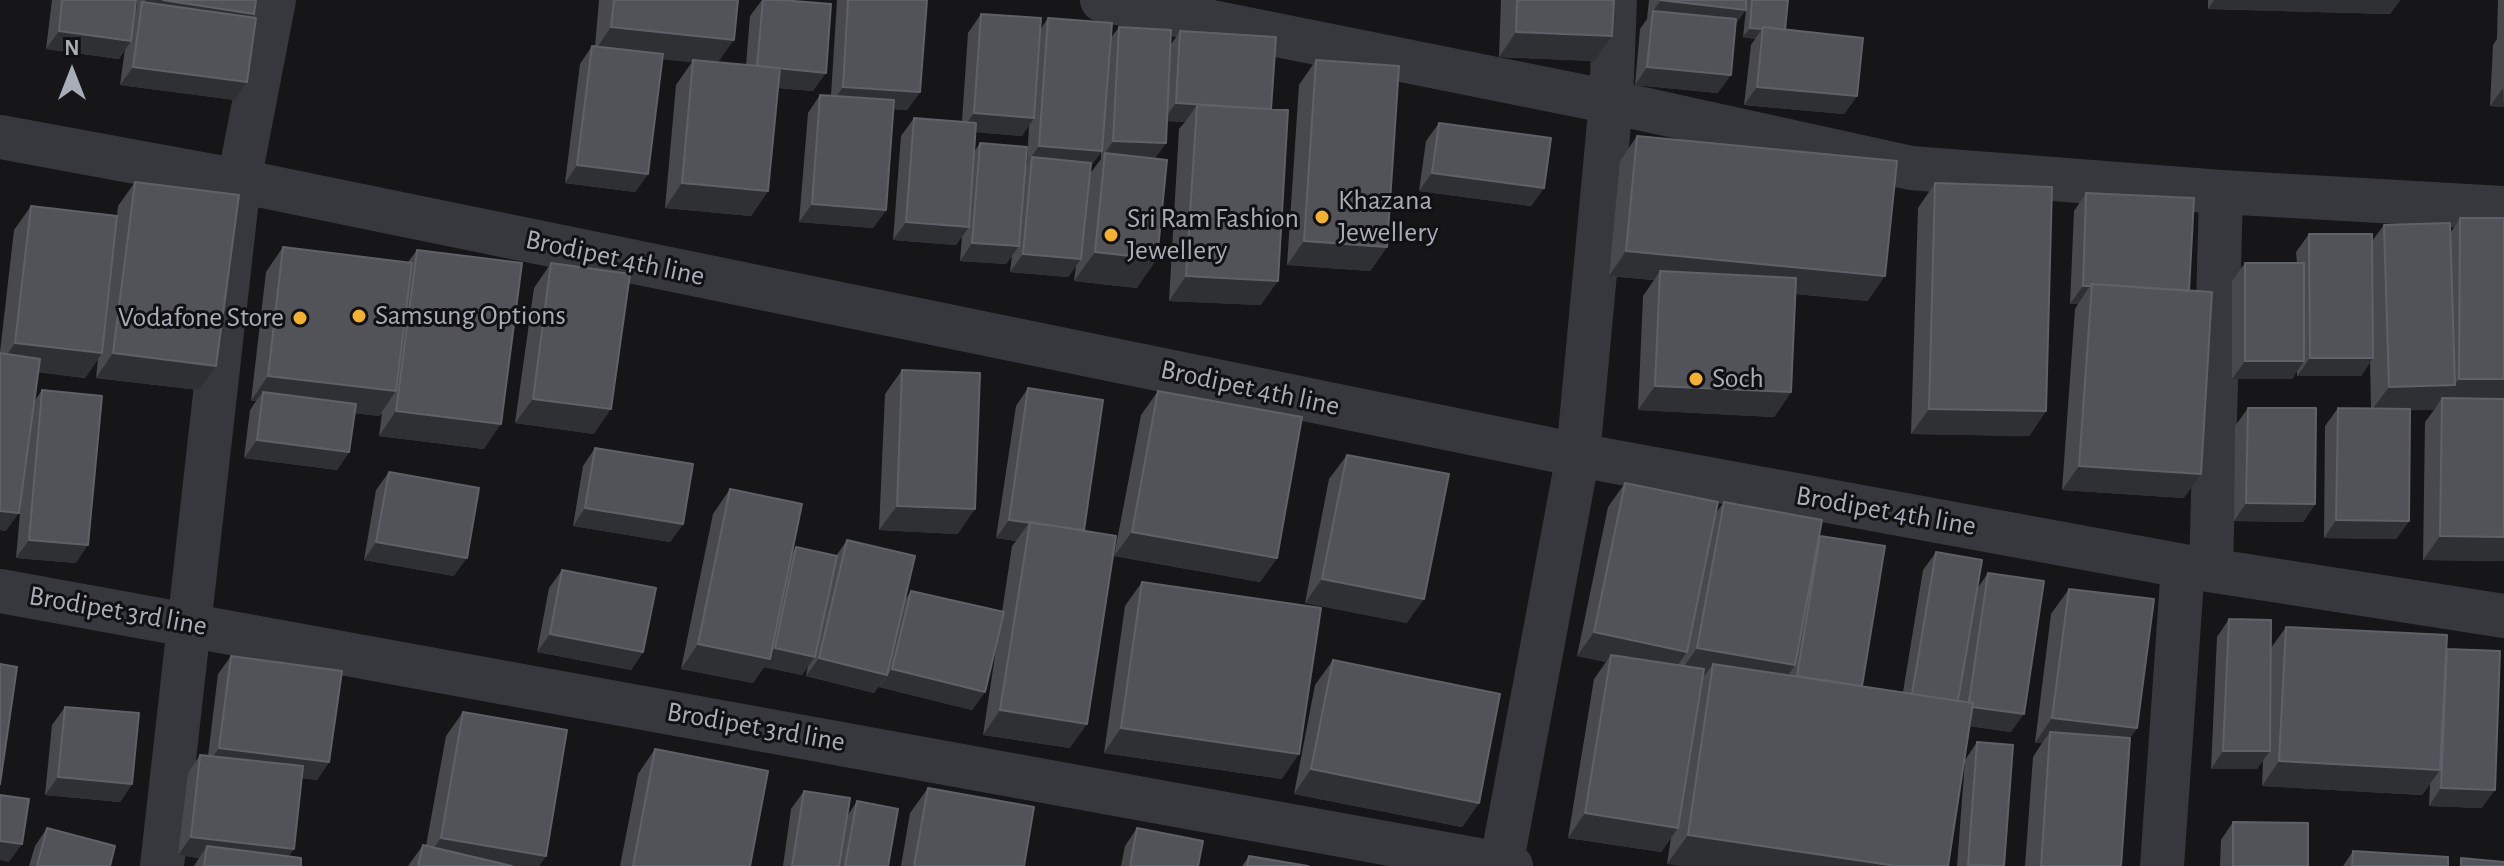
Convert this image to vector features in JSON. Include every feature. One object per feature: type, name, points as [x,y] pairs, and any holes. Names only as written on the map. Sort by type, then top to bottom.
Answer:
[{"type":"street","points":[[162,866],[239,181],[274,0]]},
{"type":"street","points":[[1102,0],[1611,102],[1911,168],[2221,192],[2504,208]]},
{"type":"street","points":[[1505,865],[1578,455],[1611,102],[1615,0]]},
{"type":"street","name":"Brodipet 4th line","points":[[0,137],[239,181],[1578,455],[2197,568],[2504,616]]},
{"type":"street","points":[[2162,866],[2197,568],[2221,192]]},
{"type":"street","name":"Brodipet 3rd line","points":[[0,591],[190,622],[1505,865]]},
{"type":"building","points":[[62,0],[136,0],[131,41],[59,31]]},
{"type":"building","points":[[163,0],[256,0],[254,14]]},
{"type":"building","points":[[614,0],[738,0],[734,40],[611,27]]},
{"type":"building","points":[[763,0],[831,4],[826,73],[757,66]]},
{"type":"building","points":[[848,0],[927,0],[920,92],[843,87]]},
{"type":"building","points":[[1517,0],[1614,0],[1612,36],[1516,32]]},
{"type":"building","points":[[1660,0],[1746,0],[1746,10]]},
{"type":"building","points":[[1752,0],[1788,0],[1785,30],[1750,28]]},
{"type":"building","points":[[142,2],[256,18],[247,82],[133,67]]},
{"type":"building","points":[[1653,11],[1736,19],[1731,75],[1647,67]]},
{"type":"building","points":[[981,14],[1041,18],[1034,118],[974,113]]},
{"type":"building","points":[[1048,18],[1112,23],[1102,151],[1039,146]]},
{"type":"building","points":[[1119,27],[1171,30],[1166,143],[1113,141]]},
{"type":"building","points":[[1763,27],[1863,38],[1857,96],[1757,87]]},
{"type":"building","points":[[1180,31],[1276,37],[1271,109],[1176,103]]},
{"type":"building","points":[[592,46],[663,54],[648,174],[577,165]]},
{"type":"building","points":[[693,60],[780,68],[768,191],[682,183]]},
{"type":"building","points":[[1316,60],[1399,66],[1387,247],[1304,241]]},
{"type":"building","points":[[820,95],[894,100],[886,210],[812,204]]},
{"type":"building","points":[[1197,105],[1288,110],[1278,281],[1186,276]]},
{"type":"building","points":[[914,118],[976,123],[969,227],[906,222]]},
{"type":"building","points":[[1439,123],[1551,138],[1544,188],[1432,173]]},
{"type":"building","points":[[1637,136],[1897,161],[1885,276],[1626,251]]},
{"type":"building","points":[[980,143],[1027,147],[1019,246],[972,243]]},
{"type":"building","points":[[1105,153],[1167,160],[1157,259],[1095,252]]},
{"type":"building","points":[[1032,157],[1091,163],[1081,259],[1023,254]]},
{"type":"building","points":[[135,182],[239,195],[216,366],[113,353]]},
{"type":"building","points":[[1935,183],[2052,187],[2046,411],[1929,409]]},
{"type":"building","points":[[2086,193],[2194,198],[2189,291],[2092,284],[2083,286]]},
{"type":"building","points":[[31,206],[117,216],[102,353],[15,343]]},
{"type":"building","points":[[2460,218],[2504,218],[2504,379],[2459,379]]},
{"type":"building","points":[[2450,223],[2455,385],[2389,387],[2384,225]]},
{"type":"building","points":[[2309,234],[2372,234],[2373,358],[2310,358]]},
{"type":"building","points":[[283,247],[412,263],[396,391],[268,376]]},
{"type":"building","points":[[417,250],[522,263],[501,424],[396,411]]},
{"type":"building","points":[[551,263],[630,274],[611,409],[533,399]]},
{"type":"building","points":[[2245,263],[2304,263],[2304,361],[2245,361]]},
{"type":"building","points":[[1660,271],[1796,278],[1791,392],[1655,386]]},
{"type":"building","points":[[2092,284],[2212,292],[2201,474],[2079,466]]},
{"type":"building","points":[[0,353],[40,359],[19,513],[0,511]]},
{"type":"building","points":[[902,370],[980,373],[975,509],[897,506]]},
{"type":"building","points":[[1028,388],[1103,400],[1084,530],[1009,520]]},
{"type":"building","points":[[42,390],[102,396],[88,545],[29,540]]},
{"type":"building","points":[[1158,391],[1302,417],[1277,558],[1132,532]]},
{"type":"building","points":[[263,392],[356,404],[349,452],[257,440]]},
{"type":"building","points":[[2442,398],[2504,399],[2504,537],[2440,536]]},
{"type":"building","points":[[2248,408],[2316,408],[2315,504],[2246,503]]},
{"type":"building","points":[[2338,408],[2410,409],[2409,521],[2336,520]]},
{"type":"building","points":[[595,448],[693,464],[683,524],[585,508]]},
{"type":"building","points":[[1347,455],[1449,474],[1424,599],[1322,579]]},
{"type":"building","points":[[389,472],[479,488],[467,558],[376,542]]},
{"type":"building","points":[[1625,483],[1718,502],[1687,652],[1594,632]]},
{"type":"building","points":[[730,489],[802,504],[770,659],[698,644]]},
{"type":"building","points":[[1724,502],[1822,520],[1795,665],[1697,648]]},
{"type":"building","points":[[1030,522],[1116,536],[1087,724],[1000,710]]},
{"type":"building","points":[[1820,536],[1885,546],[1862,686],[1797,676]]},
{"type":"building","points":[[847,540],[915,556],[887,675],[819,658]]},
{"type":"building","points":[[796,547],[837,556],[815,657],[775,648]]},
{"type":"building","points":[[1936,552],[1982,560],[1958,701],[1912,694]]},
{"type":"building","points":[[562,570],[656,588],[643,652],[550,634]]},
{"type":"building","points":[[1988,573],[2044,581],[2024,714],[1972,707],[1973,703],[1969,702]]},
{"type":"building","points":[[1142,582],[1321,608],[1299,754],[1121,728]]},
{"type":"building","points":[[2069,589],[2154,599],[2137,728],[2052,718]]},
{"type":"building","points":[[911,591],[1004,612],[985,692],[892,669]]},
{"type":"building","points":[[2229,619],[2271,620],[2270,751],[2223,751]]},
{"type":"building","points":[[2286,627],[2447,635],[2440,770],[2279,761]]},
{"type":"building","points":[[2447,649],[2500,651],[2495,790],[2441,788]]},
{"type":"building","points":[[1611,655],[1704,669],[1678,828],[1585,813]]},
{"type":"building","points":[[231,656],[342,671],[329,762],[219,748]]},
{"type":"building","points":[[1333,660],[1500,694],[1479,803],[1311,769]]},
{"type":"building","points":[[0,664],[17,667],[0,784]]},
{"type":"building","points":[[1713,664],[1973,703],[1948,866],[1896,866],[1688,835]]},
{"type":"building","points":[[65,707],[139,713],[132,784],[58,777]]},
{"type":"building","points":[[463,712],[567,730],[546,856],[441,838]]},
{"type":"building","points":[[2050,732],[2130,738],[2121,866],[2041,866]]},
{"type":"building","points":[[1977,742],[2013,745],[2004,866],[1968,865]]},
{"type":"building","points":[[655,749],[768,771],[750,866],[633,866]]},
{"type":"building","points":[[200,755],[303,766],[294,849],[191,837]]},
{"type":"building","points":[[928,788],[1034,807],[1024,866],[914,866]]},
{"type":"building","points":[[804,791],[850,798],[839,866],[792,866]]},
{"type":"building","points":[[0,795],[29,799],[22,844],[0,841]]},
{"type":"building","points":[[857,801],[898,809],[888,866],[845,866]]},
{"type":"building","points":[[2233,822],[2308,823],[2308,866],[2233,866]]},
{"type":"building","points":[[47,828],[115,846],[110,866],[37,866]]},
{"type":"building","points":[[1137,828],[1203,841],[1198,866],[1130,866]]},
{"type":"building","points":[[423,845],[512,866],[418,866]]},
{"type":"building","points":[[207,846],[301,858],[301,866],[204,866]]},
{"type":"building","points":[[2353,851],[2448,857],[2448,866],[2352,866]]},
{"type":"building","points":[[1249,856],[1308,866],[1247,866]]},
{"type":"building","points":[[2461,858],[2504,862],[2504,866],[2461,866]]},
{"type":"place","name":"Khazana Jewellery","points":[[1322,217]]},
{"type":"place","name":"Sri Ram Fashion Jewellery","points":[[1111,235]]},
{"type":"place","name":"Samsung Options","points":[[359,316]]},
{"type":"place","name":"Vodafone Store","points":[[300,318]]},
{"type":"place","name":"Soch","points":[[1696,379]]}]
